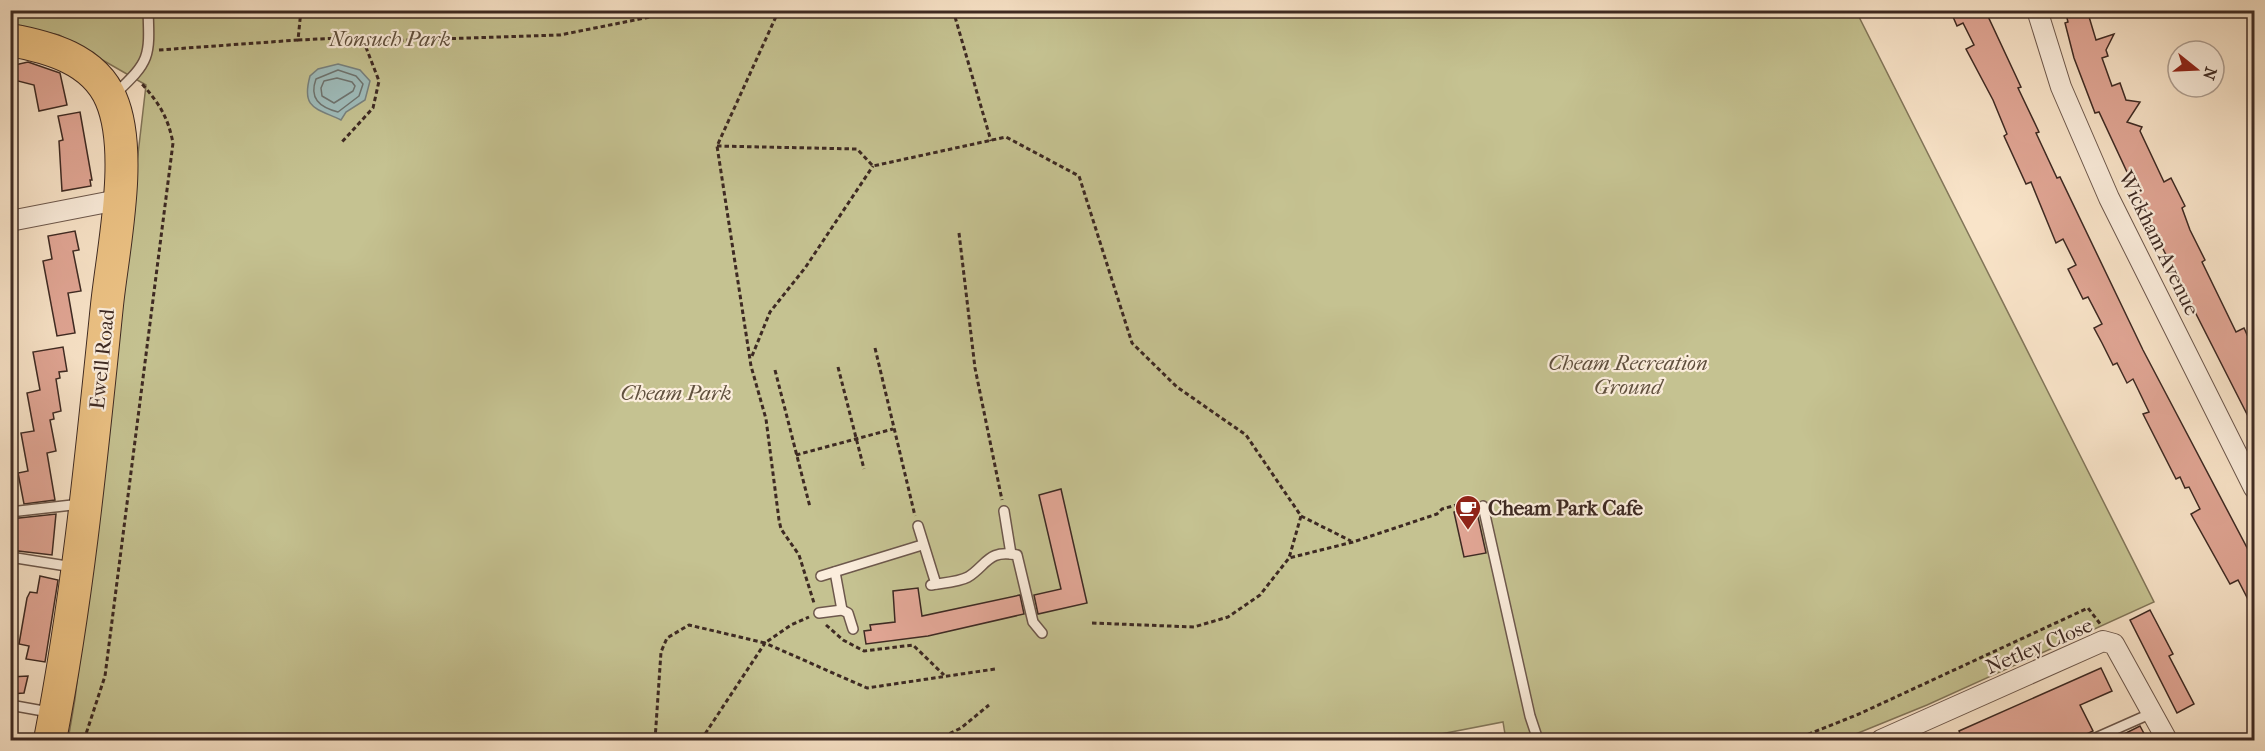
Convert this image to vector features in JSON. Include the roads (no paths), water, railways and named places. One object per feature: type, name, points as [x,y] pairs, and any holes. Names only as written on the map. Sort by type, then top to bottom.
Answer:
[{"type":"highway","name":"Ewell Road","points":[[10,40],[46,48],[81,63],[99,80],[111,99],[121,137],[118,200],[80,568],[52,727]]},
{"type":"street","name":"Wickham Avenue","points":[[2037,10],[2061,87],[2109,198],[2254,488]]},
{"type":"street","points":[[10,221],[118,200]]},
{"type":"street","name":"Netley Close","points":[[1881,741],[2103,640],[2114,644],[2167,741]]},
{"type":"lane","points":[[111,99],[135,76],[150,50],[148,10]]},
{"type":"lane","points":[[10,512],[87,504]]},
{"type":"lane","points":[[1483,506],[1530,716],[1538,741]]},
{"type":"lane","points":[[1004,511],[1011,554]]},
{"type":"lane","points":[[918,526],[934,584],[968,577],[984,560],[1004,553],[1017,555],[1033,622],[1042,633]]},
{"type":"lane","points":[[821,576],[922,545]]},
{"type":"lane","points":[[10,557],[80,568]]},
{"type":"lane","points":[[835,572],[842,610]]},
{"type":"lane","points":[[819,613],[842,610],[848,613],[854,629]]},
{"type":"lane","points":[[10,705],[52,727]]},
{"type":"lane","points":[[2091,741],[2152,713]]},
{"type":"water","points":[[338,64],[360,70],[370,81],[365,100],[346,112],[341,120],[318,110],[309,101],[308,95],[310,76],[318,69]]},
{"type":"place","name":"Cheam Park Cafe","points":[[1468,531]]},
{"type":"park label","name":"Nonsuch Park","points":[[390,39]]},
{"type":"park label","name":"Cheam Recreation Ground","points":[[1628,375]]},
{"type":"park label","name":"Cheam Park","points":[[676,393]]}]
